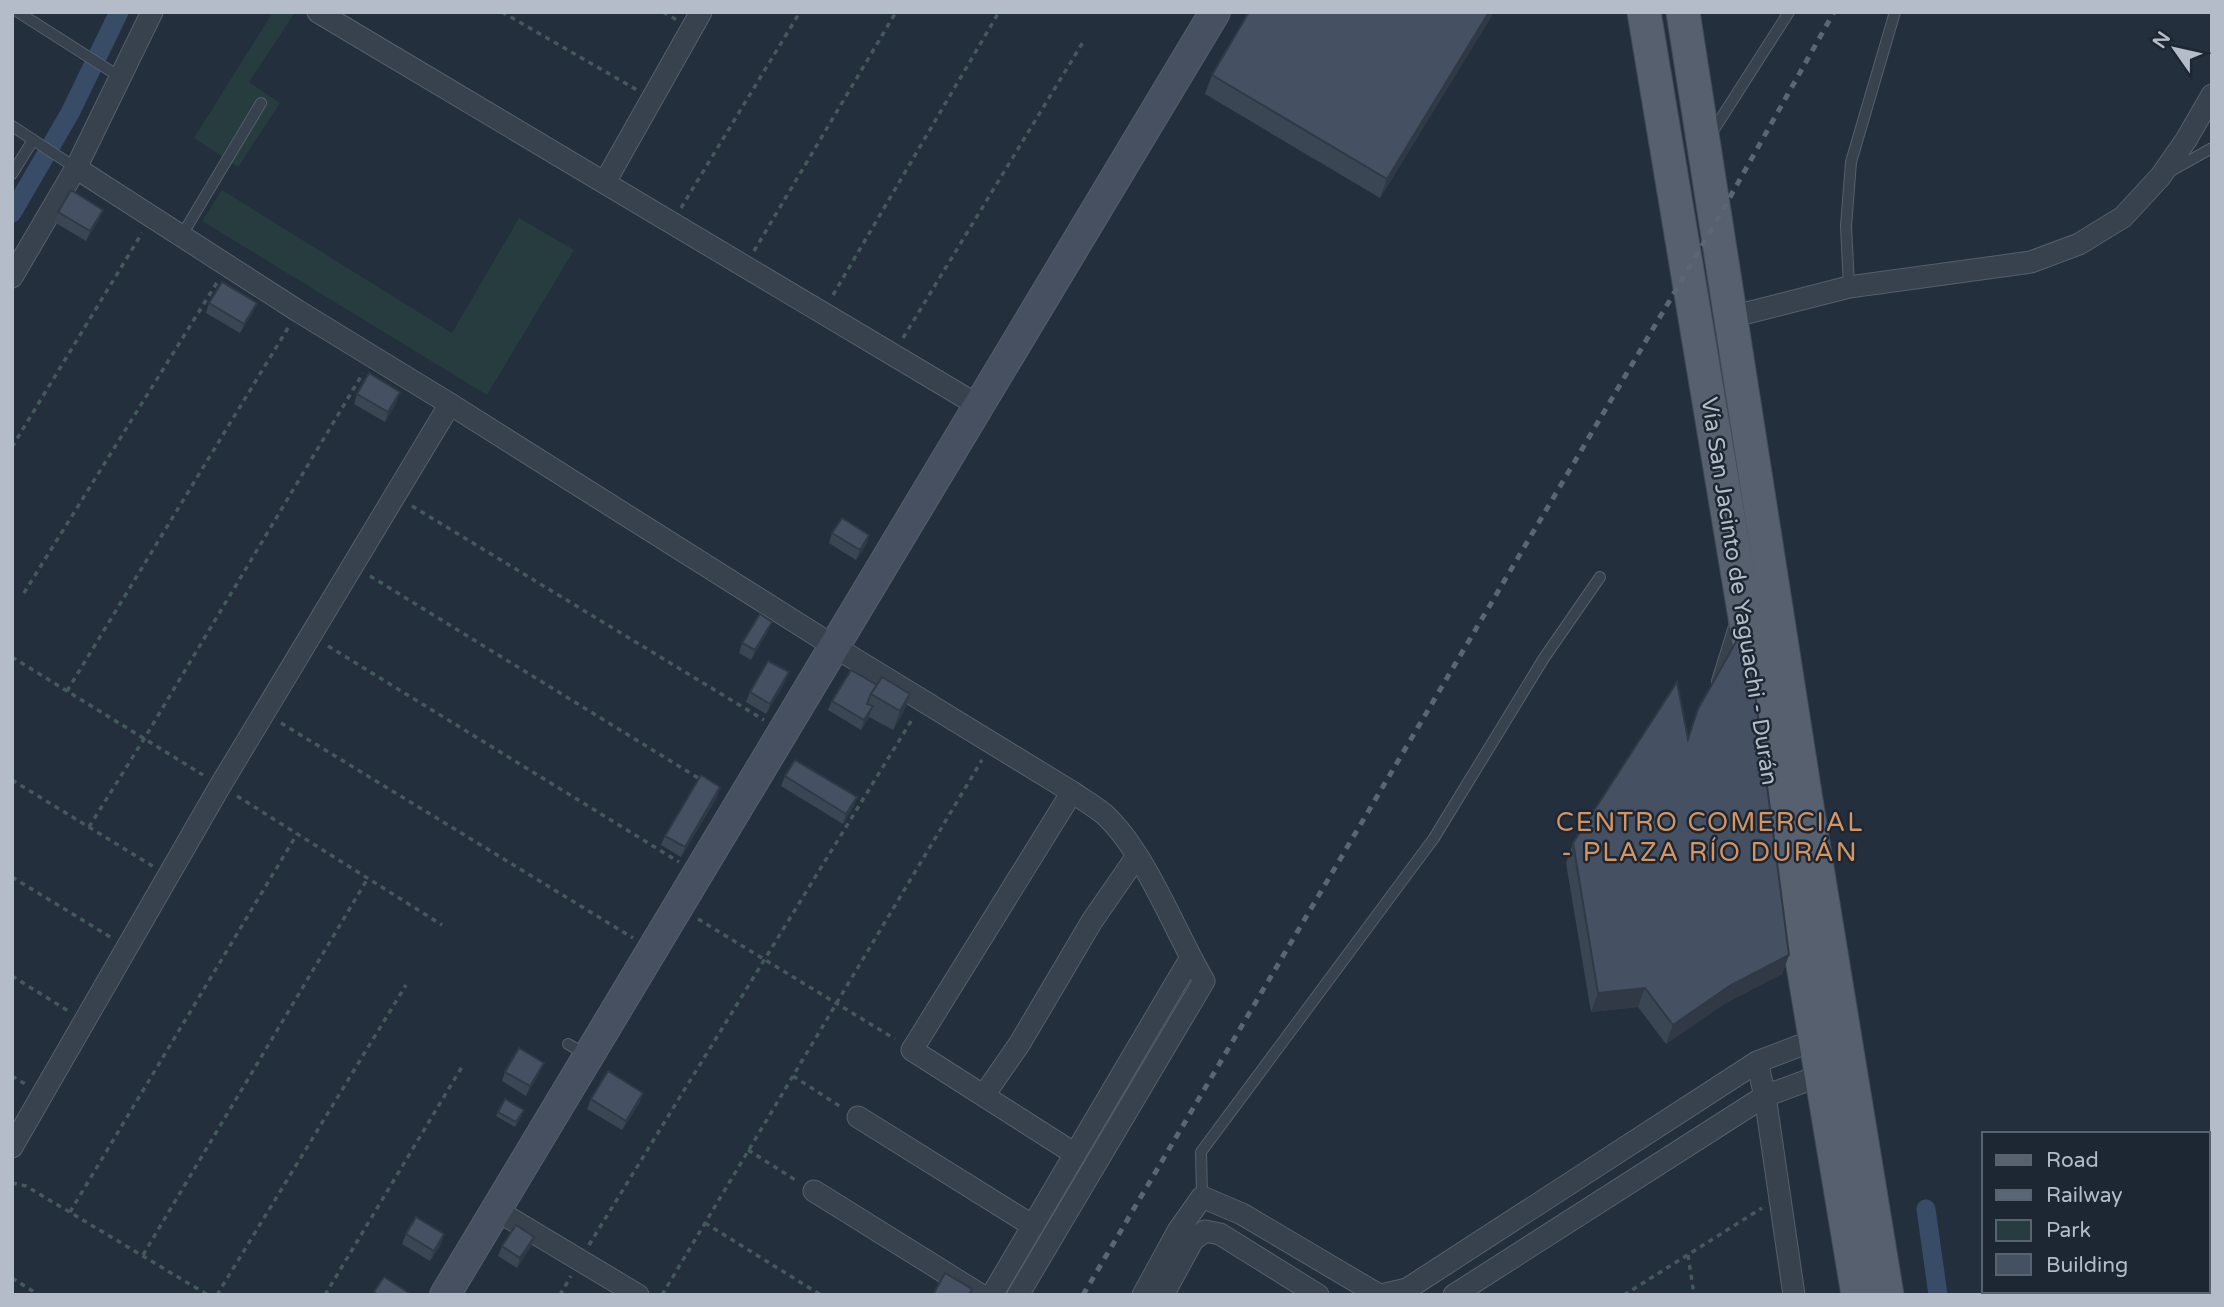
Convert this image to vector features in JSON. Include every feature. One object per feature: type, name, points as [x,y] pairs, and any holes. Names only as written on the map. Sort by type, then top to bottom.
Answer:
[{"type":"main road","name":"Vía San Jacinto de Yaguachi - Durán","points":[[1644,12],[1742,600],[1794,954],[1829,1035]]},
{"type":"main road","name":"Vía San Jacinto de Yaguachi - Durán","points":[[1683,12],[1731,317],[1829,1035],[1887,1295]]},
{"type":"main road","name":"Vía San Jacinto de Yaguachi - Durán","points":[[1835,1070],[1858,1295]]},
{"type":"street","points":[[12,277],[76,168],[152,12]]},
{"type":"street","points":[[318,12],[979,406]]},
{"type":"street","points":[[605,182],[701,12]]},
{"type":"street","points":[[445,1295],[496,1210],[579,1050],[653,950],[979,406],[1184,56],[1215,12]]},
{"type":"street","points":[[1731,317],[1849,287],[2031,262],[2079,244],[2123,216],[2160,177],[2186,140],[2212,95]]},
{"type":"street","points":[[76,168],[298,311],[1102,812],[1137,856],[1203,981],[1018,1295]]},
{"type":"street","points":[[12,1147],[264,713],[450,404]]},
{"type":"street","points":[[1072,792],[912,1049],[1076,1154]]},
{"type":"street","points":[[984,1096],[1020,1043],[1092,921],[1137,856]]},
{"type":"street","points":[[992,1295],[1190,959]]},
{"type":"street","points":[[1143,1295],[1178,1231],[1202,1197],[1242,1214],[1380,1295],[1408,1292],[1756,1062],[1829,1035]]},
{"type":"street","points":[[1756,1062],[1765,1096],[1794,1295]]},
{"type":"street","points":[[1454,1295],[1765,1096],[1835,1070]]},
{"type":"street","points":[[858,1117],[1033,1226]]},
{"type":"street","points":[[814,1191],[981,1295]]},
{"type":"street","points":[[496,1210],[638,1295]]},
{"type":"street","points":[[1163,1295],[1194,1240],[1205,1231],[1220,1234],[1318,1295]]},
{"type":"lane","points":[[18,12],[120,76]]},
{"type":"lane","points":[[1704,146],[1789,12]]},
{"type":"lane","points":[[1849,287],[1846,226],[1851,162],[1895,12]]},
{"type":"lane","points":[[182,235],[261,103]]},
{"type":"lane","points":[[12,126],[76,168]]},
{"type":"lane","points":[[12,174],[33,140]]},
{"type":"lane","points":[[2160,177],[2212,148]]},
{"type":"lane","points":[[1202,1197],[1201,1152],[1433,838],[1544,658],[1600,577]]},
{"type":"lane","points":[[1714,691],[1742,600]]},
{"type":"path","points":[[502,12],[652,98]]},
{"type":"path","points":[[673,222],[800,12]]},
{"type":"path","points":[[746,266],[896,12]]},
{"type":"path","points":[[823,312],[999,12]]},
{"type":"path","points":[[893,354],[1083,42]]},
{"type":"path","points":[[12,447],[152,216]]},
{"type":"path","points":[[24,593],[229,265]]},
{"type":"path","points":[[67,691],[298,311]]},
{"type":"path","points":[[89,827],[373,356]]},
{"type":"path","points":[[395,495],[784,732]]},
{"type":"path","points":[[353,565],[705,782]]},
{"type":"path","points":[[311,635],[698,874]]},
{"type":"path","points":[[580,1261],[923,701]]},
{"type":"path","points":[[264,713],[653,950]]},
{"type":"path","points":[[662,1295],[992,743]]},
{"type":"path","points":[[12,780],[169,876]]},
{"type":"path","points":[[70,1212],[298,834]]},
{"type":"path","points":[[12,877],[127,947]]},
{"type":"path","points":[[143,1255],[368,878]]},
{"type":"path","points":[[679,907],[912,1049]]},
{"type":"path","points":[[12,976],[85,1021]]},
{"type":"path","points":[[217,1295],[406,985]]},
{"type":"path","points":[[325,1295],[463,1065]]},
{"type":"path","points":[[793,1076],[858,1117]]},
{"type":"path","points":[[748,1150],[814,1191]]},
{"type":"path","points":[[12,1183],[26,1185],[208,1295]]},
{"type":"path","points":[[1625,1295],[1779,1196]]},
{"type":"path","points":[[705,1223],[821,1295]]},
{"type":"path","points":[[1688,1255],[1694,1295]]},
{"type":"path","points":[[12,1278],[39,1295]]},
{"type":"green space","points":[[273,12],[295,12],[249,82],[280,103],[238,167],[194,138]]},
{"type":"green space","points":[[222,190],[452,333],[519,218],[574,250],[487,395],[202,221]]},
{"type":"building","points":[[1249,12],[1489,12],[1387,179],[1212,75]]},
{"type":"building","points":[[71,190],[103,210],[90,231],[58,212]]},
{"type":"building","points":[[222,282],[257,303],[244,324],[209,303]]},
{"type":"building","points":[[369,373],[400,392],[388,412],[357,394]]},
{"type":"building","points":[[842,518],[869,535],[860,550],[832,533]]},
{"type":"building","points":[[760,614],[772,622],[755,650],[742,643]]},
{"type":"building","points":[[1746,624],[1789,955],[1731,985],[1673,1025],[1645,988],[1598,993],[1573,843],[1677,682],[1688,739],[1698,709]]},
{"type":"building","points":[[768,661],[789,672],[770,704],[750,692]]},
{"type":"building","points":[[851,670],[877,685],[867,704],[873,706],[864,720],[832,701]]},
{"type":"building","points":[[882,677],[910,694],[900,711],[871,694]]},
{"type":"building","points":[[795,760],[857,797],[846,814],[785,776]]},
{"type":"building","points":[[701,775],[720,787],[685,847],[665,836]]},
{"type":"building","points":[[519,1048],[544,1063],[530,1086],[505,1072]]},
{"type":"building","points":[[608,1071],[643,1093],[626,1121],[591,1099]]},
{"type":"building","points":[[505,1099],[524,1110],[516,1122],[498,1112]]},
{"type":"building","points":[[416,1217],[444,1234],[434,1251],[406,1234]]},
{"type":"building","points":[[516,1225],[534,1237],[520,1258],[502,1246]]},
{"type":"building","points":[[945,1273],[972,1289],[969,1295],[933,1295]]},
{"type":"building","points":[[384,1277],[412,1295],[378,1295],[374,1292]]},
{"type":"waterway","points":[[12,213],[70,113],[119,12]]},
{"type":"waterway","points":[[1926,1209],[1938,1295]]},
{"type":"railway","points":[[1083,1295],[1716,222],[1834,12]]},
{"type":"district","name":"CENTRO COMERCIAL - PLAZA RÍO DURÁN","points":[[1710,837]]}]
